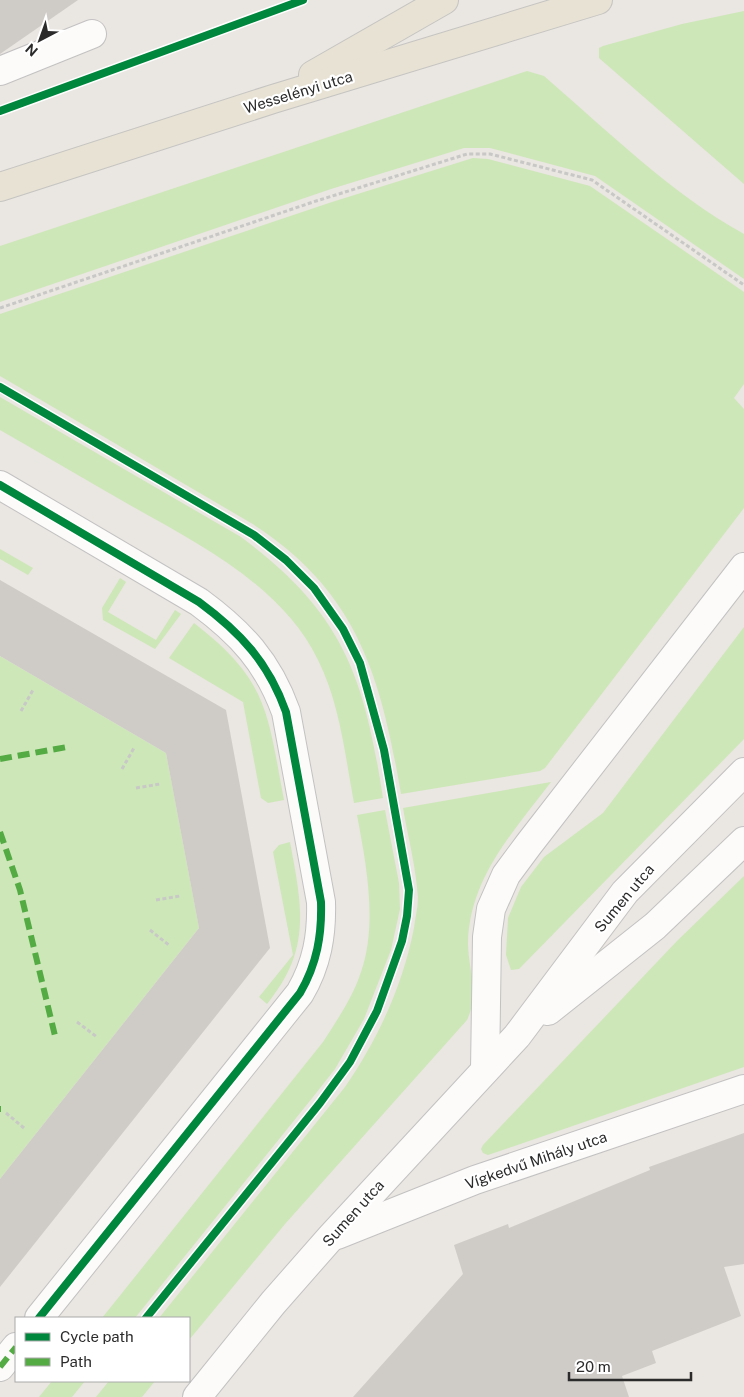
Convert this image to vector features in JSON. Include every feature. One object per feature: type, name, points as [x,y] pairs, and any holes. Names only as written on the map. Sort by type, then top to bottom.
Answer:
[{"type":"main road","points":[[273,99],[444,0]]},
{"type":"main road","name":"Wesselényi utca","points":[[0,187],[273,99],[598,0]]},
{"type":"street","points":[[0,71],[92,34]]},
{"type":"street","points":[[0,485],[199,602],[229,626],[265,666],[277,688],[286,712],[322,902],[321,931],[317,952],[312,970],[300,993],[40,1317]]},
{"type":"street","points":[[486,1070],[487,937],[491,909],[500,886],[529,844],[744,567]]},
{"type":"street","name":"Sumen utca","points":[[196,1397],[273,1303],[331,1237],[517,1036],[625,892],[744,772]]},
{"type":"street","name":"Sumen utca","points":[[517,1036],[655,926],[744,841]]},
{"type":"street","name":"Vígkedvű Mihály utca","points":[[331,1237],[475,1180],[744,1089]]},
{"type":"street","points":[[0,1367],[15,1348]]},
{"type":"path","points":[[0,308],[312,202],[467,154],[490,154],[592,180],[744,286]]},
{"type":"path","points":[[21,711],[33,690]]},
{"type":"path","points":[[122,769],[134,748]]},
{"type":"path","points":[[136,788],[160,784]]},
{"type":"path","points":[[156,900],[180,896]]},
{"type":"path","points":[[150,930],[170,946]]},
{"type":"path","points":[[78,1022],[97,1037]]},
{"type":"path","points":[[6,1113],[24,1128]]},
{"type":"green space","points":[[744,11],[744,184],[599,58],[599,48],[682,24]]},
{"type":"green space","points":[[527,71],[544,76],[665,180],[717,218],[744,234],[744,279],[595,176],[490,148],[464,148],[331,189],[0,302],[0,246]]},
{"type":"green space","points":[[473,158],[488,159],[590,186],[744,292],[744,384],[734,398],[744,409],[744,508],[545,768],[540,771],[401,794],[384,712],[373,675],[359,640],[340,608],[317,578],[287,549],[251,523],[0,376],[0,314],[332,202]]},
{"type":"green space","points":[[0,397],[241,537],[276,565],[304,593],[326,621],[343,650],[357,681],[376,755],[383,798],[354,803],[341,730],[332,694],[318,660],[302,633],[283,609],[235,568],[209,551],[0,430]]},
{"type":"green space","points":[[0,549],[33,568],[28,575],[0,559]]},
{"type":"green space","points":[[120,578],[126,582],[108,612],[156,640],[175,610],[181,614],[155,649],[103,620],[102,608]]},
{"type":"green space","points":[[194,623],[219,644],[237,663],[251,681],[261,700],[268,721],[284,800],[268,803],[261,798],[243,702],[169,658]]},
{"type":"green space","points":[[744,627],[744,739],[519,969],[511,970],[506,955],[508,918],[521,887],[544,857],[603,813]]},
{"type":"green space","points":[[0,656],[166,753],[199,928],[0,1179]]},
{"type":"green space","points":[[551,782],[496,856],[477,896],[471,918],[468,942],[473,1000],[467,1020],[285,1224],[190,1339],[190,1317],[160,1317],[345,1087],[368,1050],[388,1011],[409,949],[418,902],[416,875],[403,808]]},
{"type":"green space","points":[[385,810],[399,883],[400,909],[391,950],[364,1019],[335,1069],[136,1317],[103,1317],[323,1042],[349,999],[358,981],[366,953],[370,914],[367,873],[357,815]]},
{"type":"green space","points":[[290,842],[298,887],[300,927],[291,965],[267,1004],[259,997],[293,955],[273,852],[279,845]]},
{"type":"green space","points":[[744,876],[744,1067],[488,1155],[483,1153],[481,1149],[483,1145],[677,941]]},
{"type":"green space","points":[[51,1382],[84,1382],[72,1397],[39,1397]]},
{"type":"green space","points":[[108,1382],[154,1382],[142,1397],[96,1397]]},
{"type":"building","points":[[0,0],[78,0],[0,54]]},
{"type":"building","points":[[0,580],[226,710],[270,948],[0,1287],[0,1179],[199,928],[166,753],[0,656]]},
{"type":"building","points":[[744,1133],[744,1264],[724,1267],[741,1316],[652,1351],[656,1363],[622,1376],[629,1397],[353,1397],[463,1274],[454,1245],[508,1224],[509,1228],[650,1170],[649,1167]]},
{"type":"marked path","points":[[0,759],[67,747]]},
{"type":"marked path","points":[[0,832],[20,890],[56,1040]]},
{"type":"marked path","points":[[0,1367],[15,1348]]},
{"type":"cycle path","points":[[0,111],[303,0]]},
{"type":"cycle path","points":[[0,387],[254,535],[286,560],[314,588],[343,629],[360,663],[384,750],[409,890],[407,916],[402,941],[377,1011],[350,1062],[320,1103],[147,1317]]},
{"type":"cycle path","points":[[0,485],[199,602],[228,625],[252,650],[271,678],[286,712],[321,902],[321,926],[317,949],[311,971],[300,993],[40,1317]]}]
